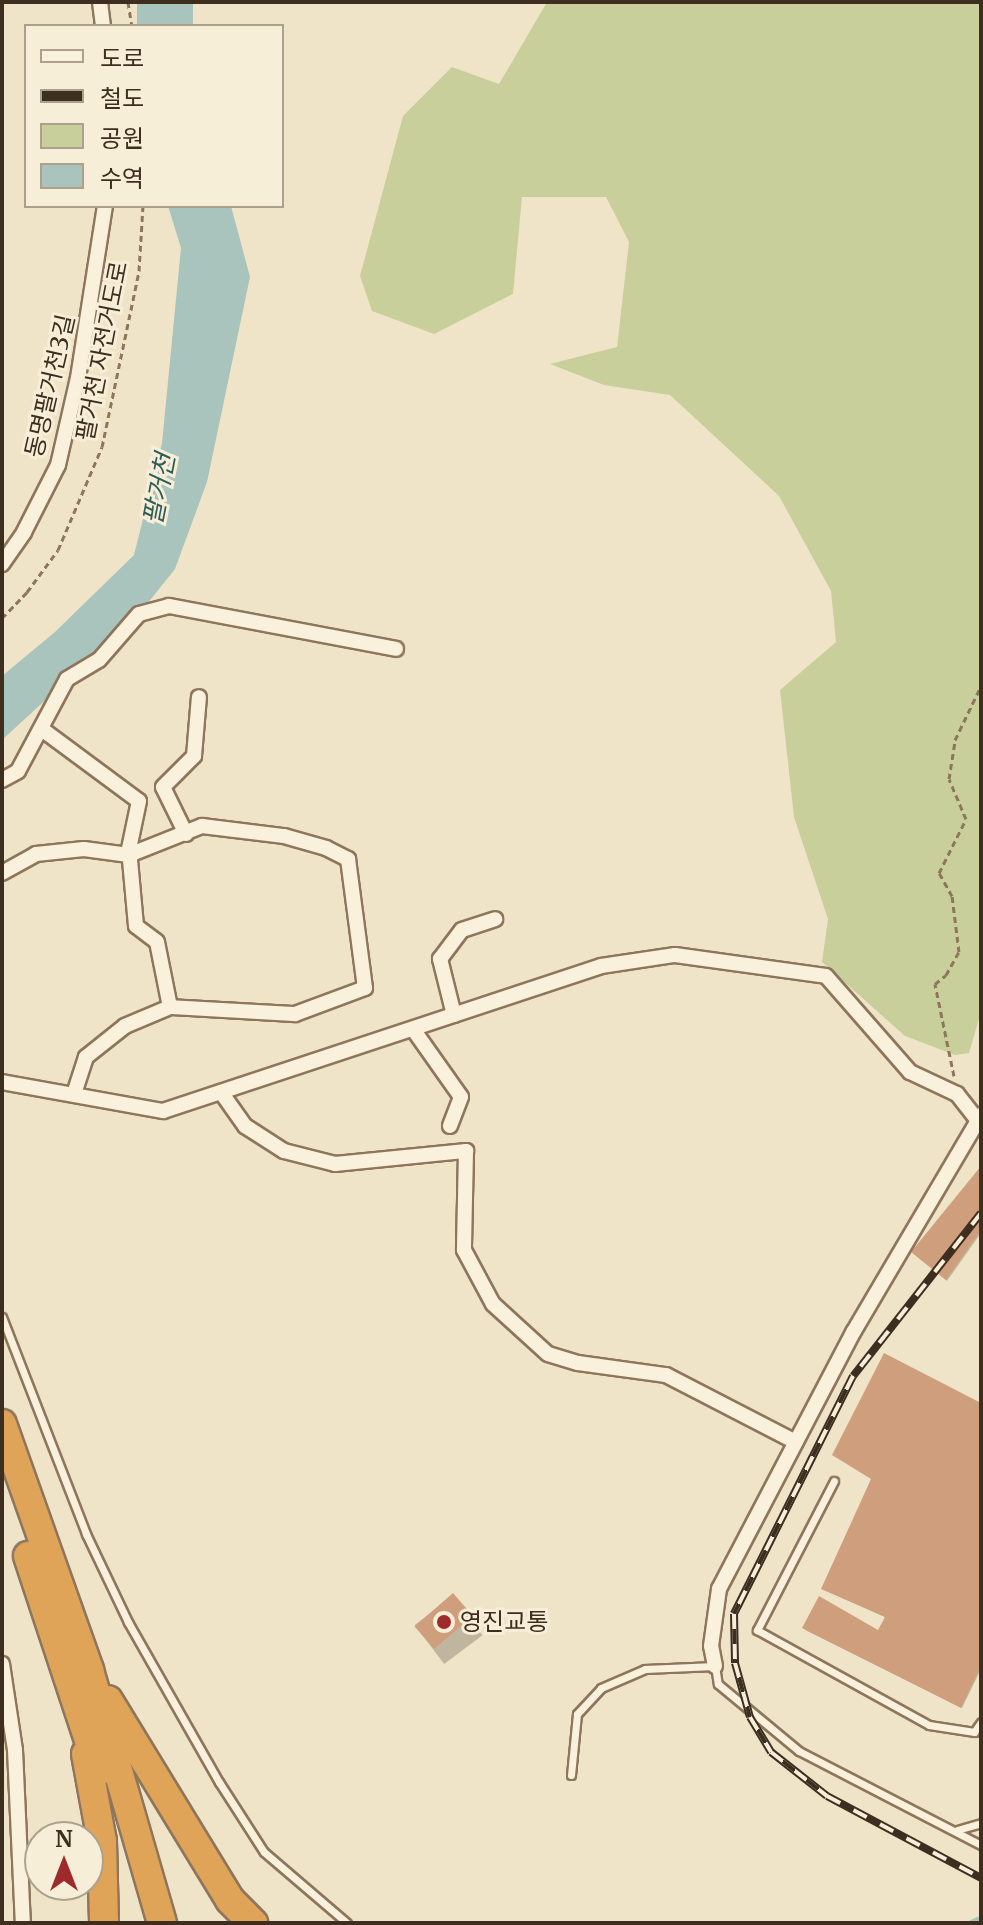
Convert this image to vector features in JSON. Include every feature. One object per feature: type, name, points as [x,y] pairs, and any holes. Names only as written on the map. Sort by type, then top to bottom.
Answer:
[{"type":"highway","points":[[2,1424],[77,1667],[162,1923]]},
{"type":"highway","points":[[2,1479],[77,1667],[149,1923]]},
{"type":"highway","points":[[77,1667],[96,1794],[104,1872],[104,1923]]},
{"type":"highway","points":[[77,1667],[230,1900],[253,1923]]},
{"type":"street","points":[[100,2],[103,24]]},
{"type":"street","name":"동명팔거천3길","points":[[2,564],[24,532],[58,465],[78,378],[105,208]]},
{"type":"street","points":[[2,780],[18,771],[43,730],[67,679],[99,660],[139,614],[169,606],[396,649]]},
{"type":"street","points":[[186,834],[163,787],[194,756],[199,697]]},
{"type":"street","points":[[43,730],[139,801],[129,855],[136,926],[157,942],[170,1007]]},
{"type":"street","points":[[2,873],[36,854],[84,849],[129,855],[202,826],[284,836],[326,848],[348,859],[365,988],[295,1014],[170,1007],[125,1026],[86,1057],[74,1093]]},
{"type":"street","points":[[454,1015],[440,959],[462,930],[495,919]]},
{"type":"street","points":[[2,1082],[163,1111],[601,966],[675,955],[826,976],[910,1072],[957,1094],[979,1118],[854,1331],[719,1589],[711,1646],[715,1666]]},
{"type":"street","points":[[413,1029],[461,1097],[450,1126]]},
{"type":"street","points":[[221,1092],[245,1126],[284,1151],[335,1164],[466,1151],[464,1250],[493,1304],[548,1354],[578,1363],[666,1375],[796,1442]]},
{"type":"street","points":[[2,1664],[15,1750],[23,1923]]},
{"type":"lane","points":[[2,1317],[86,1534],[128,1622],[219,1782],[264,1852],[341,1921]]},
{"type":"lane","points":[[834,1481],[757,1630],[929,1725],[974,1732],[981,1722]]},
{"type":"lane","points":[[571,1775],[577,1714],[601,1688],[645,1669],[715,1666],[718,1684],[799,1751],[981,1845]]},
{"type":"lane","points":[[957,1830],[981,1823]]},
{"type":"path","points":[[128,2],[132,24]]},
{"type":"path","name":"팔거천 자전거도로","points":[[2,618],[27,592],[58,550],[102,447],[139,271],[143,208]]},
{"type":"path","points":[[957,1094],[935,984],[946,975],[959,952],[951,914],[952,896],[939,873],[966,819],[949,779],[955,740],[981,686]]},
{"type":"green space","points":[[547,2],[981,2],[981,1012],[969,1053],[955,1055],[905,1036],[822,962],[828,919],[794,817],[780,690],[836,642],[831,591],[779,496],[670,395],[604,385],[550,364],[617,347],[629,242],[606,197],[522,197],[513,294],[434,334],[372,311],[360,276],[403,116],[452,67],[499,84]]},
{"type":"water","points":[[137,2],[193,2],[193,24],[137,24]]},
{"type":"water","name":"팔거천","points":[[169,208],[232,208],[250,277],[207,482],[175,569],[139,614],[2,740],[2,676],[55,632],[134,555],[162,443],[181,248]]},
{"type":"building","points":[[981,1166],[981,1230],[946,1280],[911,1252]]},
{"type":"building","points":[[884,1353],[981,1403],[981,1666],[961,1708],[802,1628],[819,1596],[878,1630],[885,1617],[821,1589],[871,1479],[832,1455]]},
{"type":"building","name":"영진교통","points":[[453,1593],[473,1616],[434,1649],[415,1626]]},
{"type":"waterway","points":[[969,1923],[977,1919]]},
{"type":"railway","points":[[981,1213],[853,1376],[734,1614],[735,1663],[750,1717],[771,1752],[827,1796],[981,1878]]},
{"type":"place","name":"영진교통","points":[[444,1622]]}]
